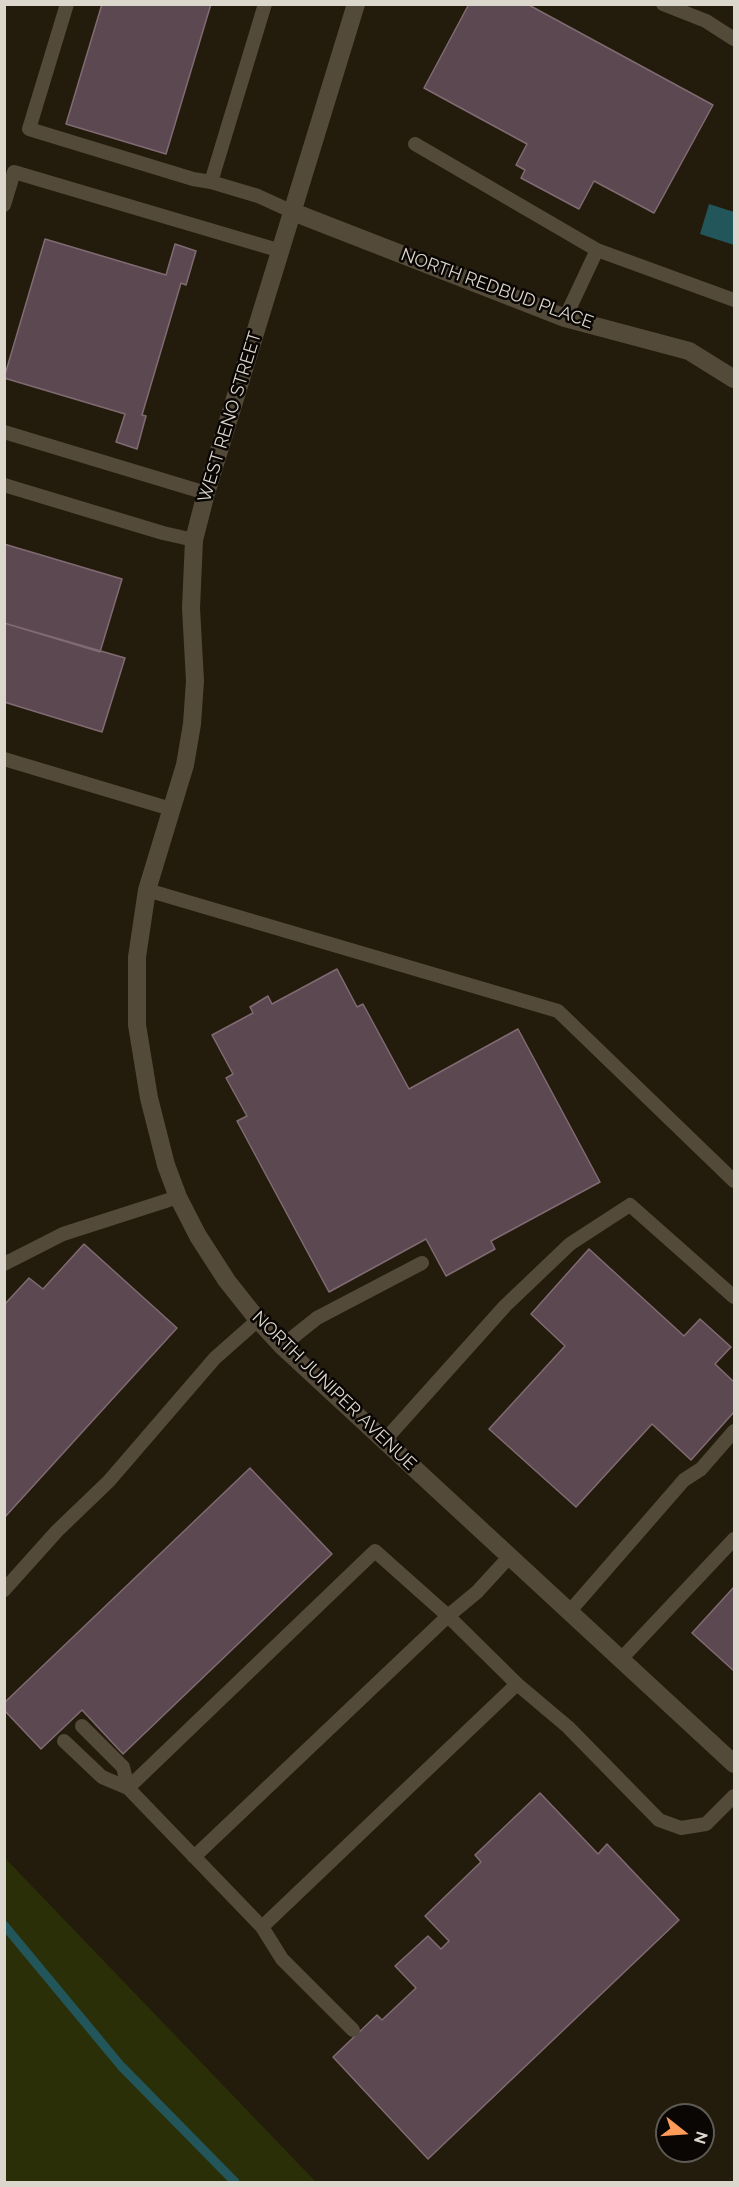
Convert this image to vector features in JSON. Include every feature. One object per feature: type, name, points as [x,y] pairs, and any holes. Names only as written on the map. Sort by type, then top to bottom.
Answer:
[{"type":"street","name":"WEST RENO STREET","points":[[163,838],[185,765],[192,724],[195,681],[191,608],[195,540],[206,494],[356,4]]},
{"type":"street","name":"NORTH REDBUD PLACE","points":[[293,212],[565,318],[689,351],[735,379]]},
{"type":"street","name":"NORTH JUNIPER AVENUE","points":[[163,838],[147,890],[137,957],[137,1025],[148,1098],[166,1165],[178,1197],[198,1236],[227,1281],[282,1346],[735,1764]]},
{"type":"lane","points":[[67,4],[29,129],[192,179],[211,182],[258,196],[293,212]]},
{"type":"lane","points":[[211,182],[266,4]]},
{"type":"lane","points":[[663,4],[706,21],[735,39]]},
{"type":"lane","points":[[415,144],[597,250],[735,300]]},
{"type":"lane","points":[[4,204],[14,172],[281,250]]},
{"type":"lane","points":[[565,318],[597,250]]},
{"type":"lane","points":[[4,432],[206,494]]},
{"type":"lane","points":[[4,485],[163,533],[195,540]]},
{"type":"lane","points":[[4,759],[171,809]]},
{"type":"lane","points":[[147,890],[558,1011],[735,1181]]},
{"type":"lane","points":[[4,1264],[63,1234],[178,1197]]},
{"type":"lane","points":[[384,1441],[505,1306],[570,1244],[630,1205],[735,1297]]},
{"type":"lane","points":[[282,1346],[317,1318],[422,1263]]},
{"type":"lane","points":[[4,1590],[57,1532],[109,1481],[215,1358],[258,1320]]},
{"type":"lane","points":[[570,1611],[684,1480],[701,1469],[735,1431]]},
{"type":"lane","points":[[622,1658],[735,1539]]},
{"type":"lane","points":[[128,1788],[375,1551],[448,1616],[517,1684],[568,1727],[659,1820],[681,1828],[706,1824],[735,1796]]},
{"type":"lane","points":[[194,1857],[448,1616],[477,1592],[510,1556]]},
{"type":"lane","points":[[262,1927],[517,1684]]},
{"type":"lane","points":[[82,1726],[123,1767],[128,1788]]},
{"type":"lane","points":[[63,1741],[102,1777],[128,1788],[262,1927],[282,1959],[353,2030]]},
{"type":"green space","points":[[5,1858],[316,2182],[5,2182]]},
{"type":"water","points":[[709,204],[734,212],[734,245],[700,234]]},
{"type":"building","points":[[102,4],[211,4],[166,154],[66,124]]},
{"type":"building","points":[[469,4],[527,4],[713,105],[654,213],[594,181],[579,209],[521,178],[525,170],[516,165],[527,144],[424,88]]},
{"type":"building","points":[[45,239],[166,275],[175,244],[196,251],[186,285],[181,283],[142,415],[146,416],[137,449],[116,442],[125,414],[4,378]]},
{"type":"building","points":[[4,544],[122,579],[100,652],[4,623]]},
{"type":"building","points":[[4,623],[125,658],[102,732],[4,702]]},
{"type":"building","points":[[337,969],[357,1007],[363,1004],[409,1089],[518,1029],[600,1182],[491,1241],[495,1249],[446,1276],[426,1239],[329,1292],[237,1121],[247,1116],[226,1078],[233,1074],[212,1035],[253,1013],[250,1007],[268,996],[272,1004]]},
{"type":"building","points":[[84,1244],[177,1328],[4,1518],[4,1305],[29,1278],[43,1289]]},
{"type":"building","points":[[589,1249],[684,1336],[700,1319],[731,1347],[715,1364],[734,1382],[734,1412],[691,1460],[652,1424],[576,1507],[489,1429],[565,1346],[531,1314]]},
{"type":"building","points":[[250,1468],[332,1554],[123,1754],[82,1710],[41,1749],[4,1710],[4,1703]]},
{"type":"building","points":[[734,1587],[734,1671],[692,1633]]},
{"type":"building","points":[[540,1793],[598,1854],[607,1844],[679,1920],[428,2159],[333,2057],[377,2015],[382,2020],[416,1988],[395,1966],[428,1936],[441,1949],[449,1941],[425,1916],[481,1862],[475,1855]]},
{"type":"waterway","points":[[4,1925],[121,2066],[235,2182]]}]
